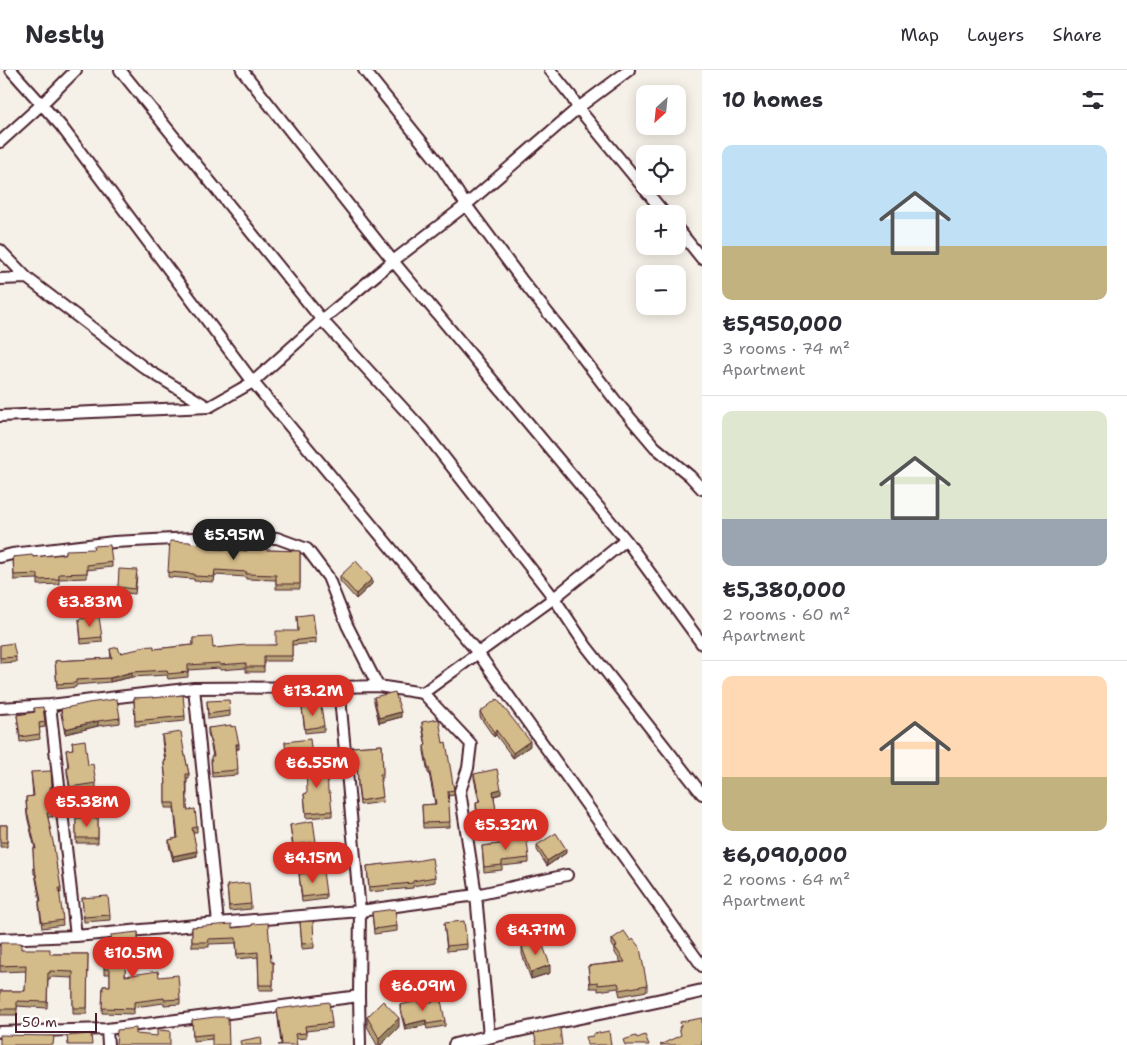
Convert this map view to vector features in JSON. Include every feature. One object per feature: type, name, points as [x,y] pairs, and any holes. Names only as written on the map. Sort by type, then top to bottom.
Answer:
[{"type":"street","points":[[11,70],[61,126],[253,382],[478,653],[702,966]]},
{"type":"street","points":[[0,142],[76,70]]},
{"type":"street","points":[[120,70],[322,320],[423,430],[554,598],[586,646],[702,794]]},
{"type":"street","points":[[242,70],[393,261],[626,540],[702,644]]},
{"type":"street","points":[[550,70],[578,108],[658,205]]},
{"type":"street","points":[[0,416],[209,407],[253,382],[322,320],[393,261],[466,205],[578,108],[629,70]]},
{"type":"street","points":[[369,72],[438,162],[466,205],[521,279],[615,400],[655,447],[690,476],[702,489]]},
{"type":"street","points":[[686,239],[702,259]]},
{"type":"street","points":[[0,250],[27,278],[146,369],[209,407]]},
{"type":"street","points":[[0,280],[27,278]]},
{"type":"street","points":[[0,557],[114,542],[193,538],[277,538],[307,549],[328,577],[347,625],[378,686]]},
{"type":"street","points":[[423,693],[554,598],[626,540]]},
{"type":"street","points":[[0,708],[50,705],[194,688],[378,686],[423,693],[470,744],[468,768],[460,791],[476,895],[489,1036]]},
{"type":"street","points":[[339,687],[360,912],[360,1045]]},
{"type":"street","points":[[194,688],[218,923]]},
{"type":"street","points":[[50,705],[76,936]]},
{"type":"street","points":[[0,939],[76,936],[360,912],[476,895],[568,875]]},
{"type":"street","points":[[455,1045],[489,1036],[702,991]]},
{"type":"street","points":[[0,1032],[107,1029],[359,996]]},
{"type":"street","points":[[107,1029],[108,1045]]},
{"type":"building","points":[[170,541],[216,545],[216,549],[247,551],[247,547],[266,548],[266,550],[300,551],[300,584],[276,584],[276,575],[246,574],[247,572],[215,570],[214,577],[168,572]]},
{"type":"building","points":[[110,545],[112,562],[87,565],[87,573],[59,574],[59,579],[38,580],[38,574],[14,575],[13,557],[66,554],[66,550],[94,549],[93,546]]},
{"type":"building","points":[[356,561],[372,579],[356,594],[340,576]]},
{"type":"building","points":[[119,569],[137,570],[135,589],[118,587]]},
{"type":"building","points":[[313,614],[316,638],[292,641],[292,656],[264,656],[264,667],[246,667],[246,663],[188,665],[188,672],[168,674],[167,670],[132,672],[110,678],[76,680],[76,683],[57,684],[55,661],[112,658],[110,649],[118,647],[120,653],[139,649],[139,647],[154,646],[154,649],[193,645],[193,638],[212,637],[213,648],[276,645],[276,631],[298,631],[297,616]]},
{"type":"building","points":[[99,617],[102,637],[81,639],[79,619]]},
{"type":"building","points":[[13,643],[16,657],[0,658],[0,645]]},
{"type":"building","points":[[395,692],[401,712],[379,718],[374,697]]},
{"type":"building","points":[[183,695],[185,716],[135,721],[134,698]]},
{"type":"building","points":[[117,699],[120,718],[65,729],[61,709]]},
{"type":"building","points":[[497,699],[530,741],[513,753],[496,730],[494,732],[480,712]]},
{"type":"building","points":[[229,700],[230,711],[208,714],[207,701]]},
{"type":"building","points":[[321,705],[324,726],[305,729],[302,708]]},
{"type":"building","points":[[43,707],[45,722],[39,723],[40,734],[20,737],[17,715],[35,712],[34,708]]},
{"type":"building","points":[[439,719],[443,743],[446,742],[454,790],[448,791],[450,822],[423,823],[422,805],[436,804],[424,746],[426,745],[422,722]]},
{"type":"building","points":[[231,725],[231,727],[235,726],[239,744],[236,744],[238,770],[212,772],[211,756],[214,756],[208,728]]},
{"type":"building","points":[[181,732],[189,774],[186,774],[187,810],[195,809],[197,827],[192,828],[197,851],[173,856],[169,840],[178,838],[174,803],[165,803],[164,761],[166,761],[162,735]]},
{"type":"building","points":[[310,739],[312,757],[287,760],[285,742]]},
{"type":"building","points":[[85,740],[88,765],[93,764],[96,783],[70,787],[66,750],[73,749],[72,742]]},
{"type":"building","points":[[382,745],[383,774],[380,774],[383,797],[360,801],[357,756],[353,756],[352,747]]},
{"type":"building","points":[[327,763],[328,792],[330,792],[332,811],[306,813],[304,794],[307,793],[306,764]]},
{"type":"building","points":[[497,769],[501,789],[493,791],[498,824],[479,826],[476,802],[480,801],[474,774]]},
{"type":"building","points":[[51,771],[52,787],[50,787],[53,812],[47,813],[61,888],[59,888],[63,920],[42,923],[39,901],[41,901],[34,869],[33,849],[36,849],[27,811],[26,797],[34,796],[31,772]]},
{"type":"building","points":[[76,818],[98,818],[98,838],[76,838]]},
{"type":"building","points":[[313,821],[316,842],[293,845],[290,825]]},
{"type":"building","points":[[0,825],[7,825],[7,842],[0,842]]},
{"type":"building","points":[[526,833],[529,858],[502,861],[502,865],[484,867],[482,846],[508,843],[507,836]]},
{"type":"building","points":[[556,833],[566,849],[547,861],[537,845]]},
{"type":"building","points":[[432,858],[435,877],[413,881],[413,883],[369,887],[367,866]]},
{"type":"building","points":[[323,871],[326,894],[302,897],[299,874]]},
{"type":"building","points":[[249,883],[251,904],[229,906],[227,885]]},
{"type":"building","points":[[108,896],[110,915],[84,917],[82,898]]},
{"type":"building","points":[[395,909],[397,926],[374,929],[372,912]]},
{"type":"building","points":[[313,921],[314,943],[302,944],[300,922]]},
{"type":"building","points":[[464,921],[467,944],[447,946],[444,923]]},
{"type":"building","points":[[268,923],[271,962],[273,962],[273,985],[259,985],[258,952],[237,954],[236,938],[208,939],[209,942],[192,942],[192,927],[232,924],[232,928]]},
{"type":"building","points":[[624,931],[631,941],[633,939],[640,948],[647,985],[620,990],[618,983],[598,985],[598,982],[590,983],[588,966],[625,962],[612,939]]},
{"type":"building","points":[[138,932],[138,943],[126,944],[125,976],[158,971],[159,977],[178,975],[180,999],[164,1000],[164,998],[134,1002],[134,1009],[102,1008],[103,986],[110,986],[110,969],[104,969],[104,951],[112,952],[111,935]]},
{"type":"building","points":[[541,940],[550,965],[531,972],[522,947]]},
{"type":"building","points":[[0,943],[21,943],[21,949],[50,949],[50,954],[88,954],[87,1008],[73,1008],[73,972],[50,971],[48,973],[47,1002],[17,1001],[17,1009],[0,1009],[0,991],[25,991],[26,965],[0,966]]},
{"type":"building","points":[[441,1000],[445,1021],[427,1024],[426,1020],[405,1025],[400,1005],[418,1001],[419,1004]]},
{"type":"building","points":[[383,1001],[399,1018],[379,1038],[367,1017]]},
{"type":"building","points":[[329,1002],[332,1023],[305,1026],[306,1033],[295,1034],[297,1045],[278,1045],[282,1044],[277,1009]]},
{"type":"building","points":[[228,1017],[229,1045],[212,1045],[212,1034],[193,1036],[192,1020]]},
{"type":"building","points":[[702,1018],[702,1045],[660,1045],[681,1035],[680,1022]]},
{"type":"building","points":[[136,1028],[136,1034],[157,1036],[157,1030],[170,1031],[170,1045],[116,1045],[117,1030]]},
{"type":"building","points":[[560,1028],[562,1045],[537,1045],[534,1033]]},
{"type":"building","points":[[609,1031],[611,1045],[587,1045],[586,1037]]},
{"type":"building","points":[[91,1034],[92,1045],[68,1045],[67,1036]]},
{"type":"building","points":[[0,1035],[54,1036],[53,1045],[0,1045]]},
{"type":"building","points":[[645,1035],[649,1045],[625,1045],[623,1040],[636,1036],[637,1038]]},
{"type":"building","points":[[261,1037],[262,1045],[241,1045],[240,1041]]}]
